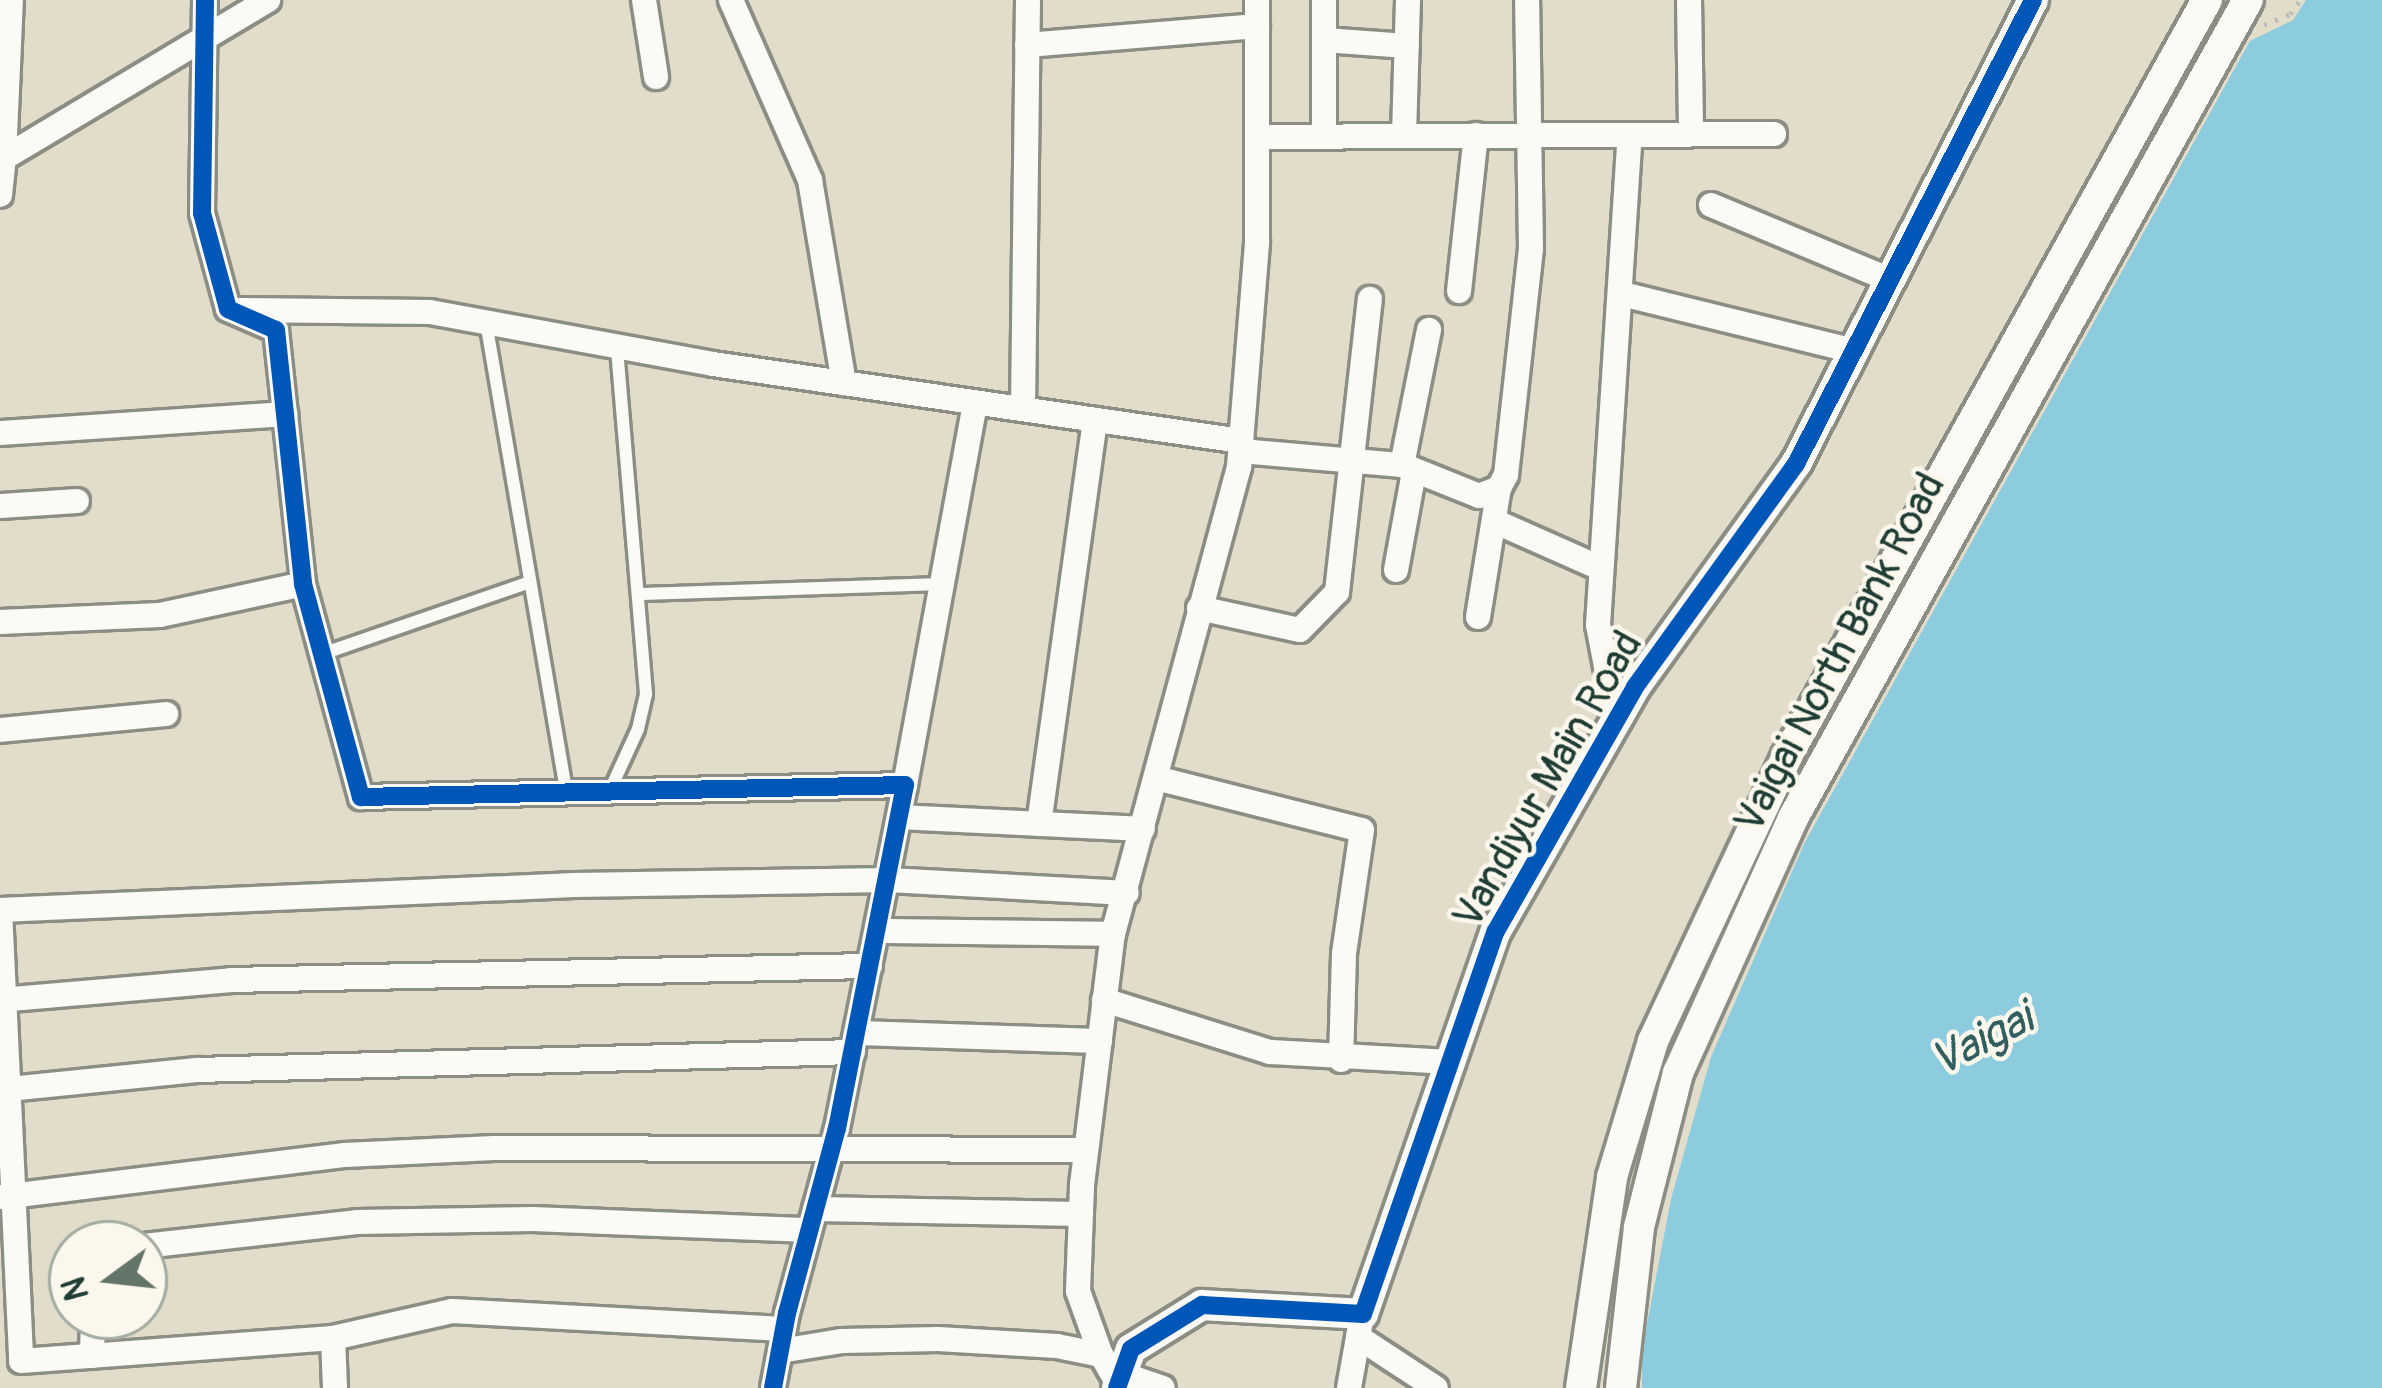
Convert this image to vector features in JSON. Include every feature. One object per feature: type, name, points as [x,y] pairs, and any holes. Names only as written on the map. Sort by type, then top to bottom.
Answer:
[{"type":"street","points":[[0,195],[11,0]]},
{"type":"street","points":[[205,0],[202,213],[228,310]]},
{"type":"street","points":[[4,158],[268,0]]},
{"type":"street","points":[[644,0],[656,77]]},
{"type":"street","points":[[731,0],[810,180],[844,383]]},
{"type":"street","points":[[1024,409],[1028,0]]},
{"type":"street","points":[[1114,1375],[1078,1292],[1086,1150],[1113,934],[1241,446],[1257,242],[1257,0]]},
{"type":"street","points":[[1324,0],[1324,135]]},
{"type":"street","points":[[1404,135],[1408,0]]},
{"type":"street","points":[[1478,617],[1499,488],[1506,475],[1531,249],[1533,134],[1527,0]]},
{"type":"street","points":[[1689,0],[1691,134]]},
{"type":"street","name":"Vandiyur Main Road","points":[[1360,1325],[1496,931],[1616,719],[1796,464],[2033,0]]},
{"type":"street","name":"Vaigai North Bank Road","points":[[1581,1388],[1612,1178],[1653,1041],[1787,756],[2206,0]]},
{"type":"street","name":"Vaigai North Bank Road","points":[[1621,1388],[1639,1227],[1678,1073],[1793,818],[2255,8]]},
{"type":"street","points":[[1027,45],[1257,26]]},
{"type":"street","points":[[1324,40],[1407,46]]},
{"type":"street","points":[[1616,719],[1598,625],[1630,134]]},
{"type":"street","points":[[1257,137],[1774,134]]},
{"type":"street","points":[[1459,291],[1476,135]]},
{"type":"street","points":[[1712,205],[1890,280]]},
{"type":"street","points":[[1622,294],[1854,351]]},
{"type":"street","points":[[1199,608],[1300,630],[1337,592],[1370,299]]},
{"type":"street","points":[[228,310],[430,312],[1241,446],[1355,458],[1408,468],[1479,496],[1499,488]]},
{"type":"street","points":[[228,310],[276,330],[303,584],[362,796],[905,785]]},
{"type":"street","points":[[1396,570],[1430,330]]},
{"type":"street","points":[[773,1388],[879,931],[975,402]]},
{"type":"street","points":[[0,434],[285,414]]},
{"type":"street","points":[[1039,824],[1095,420]]},
{"type":"street","points":[[0,506],[76,500]]},
{"type":"street","points":[[1494,521],[1600,568]]},
{"type":"street","points":[[0,622],[160,615],[303,584]]},
{"type":"street","points":[[0,730],[166,714]]},
{"type":"street","points":[[1156,778],[1362,830],[1344,954],[1341,1060]]},
{"type":"street","points":[[900,817],[1143,830]]},
{"type":"street","points":[[1126,892],[888,880],[527,887],[0,910],[7,1196],[21,1361],[333,1338],[452,1311],[782,1340],[938,1339],[1057,1346],[1114,1375],[1163,1388]]},
{"type":"street","points":[[879,931],[1113,934]]},
{"type":"street","points":[[2,999],[231,980],[870,966]]},
{"type":"street","points":[[1104,1000],[1270,1052],[1341,1060],[1450,1062]]},
{"type":"street","points":[[4,1089],[197,1070],[855,1042],[1100,1040]]},
{"type":"street","points":[[7,1196],[345,1155],[494,1148],[832,1145],[1086,1150]]},
{"type":"street","points":[[168,1243],[379,1221],[1081,1214]]},
{"type":"street","points":[[1114,1375],[1131,1349],[1202,1305],[1360,1325],[1436,1388]]},
{"type":"street","points":[[1348,1388],[1360,1325]]},
{"type":"street","points":[[333,1338],[335,1388]]},
{"type":"street","points":[[92,1340],[92,1356]]},
{"type":"lane","points":[[486,322],[566,792]]},
{"type":"lane","points":[[609,791],[638,729],[646,694],[617,346]]},
{"type":"lane","points":[[322,654],[530,582]]},
{"type":"lane","points":[[640,594],[942,584]]},
{"type":"path","points":[[2255,8],[2253,30],[2290,14],[2300,0]]},
{"type":"water","name":"Vaigai","points":[[2306,0],[2382,0],[2382,1388],[1642,1388],[1642,1350],[1671,1199],[1711,1057],[1805,842],[2250,41],[2293,20]]},
{"type":"cycle path","points":[[205,0],[202,213],[228,309],[276,330],[303,584],[361,797],[905,785],[837,1128],[787,1313],[773,1388]]},
{"type":"cycle path","points":[[1117,1388],[1131,1349],[1202,1305],[1363,1314],[1496,931],[1635,687],[1796,464],[2033,0]]}]
